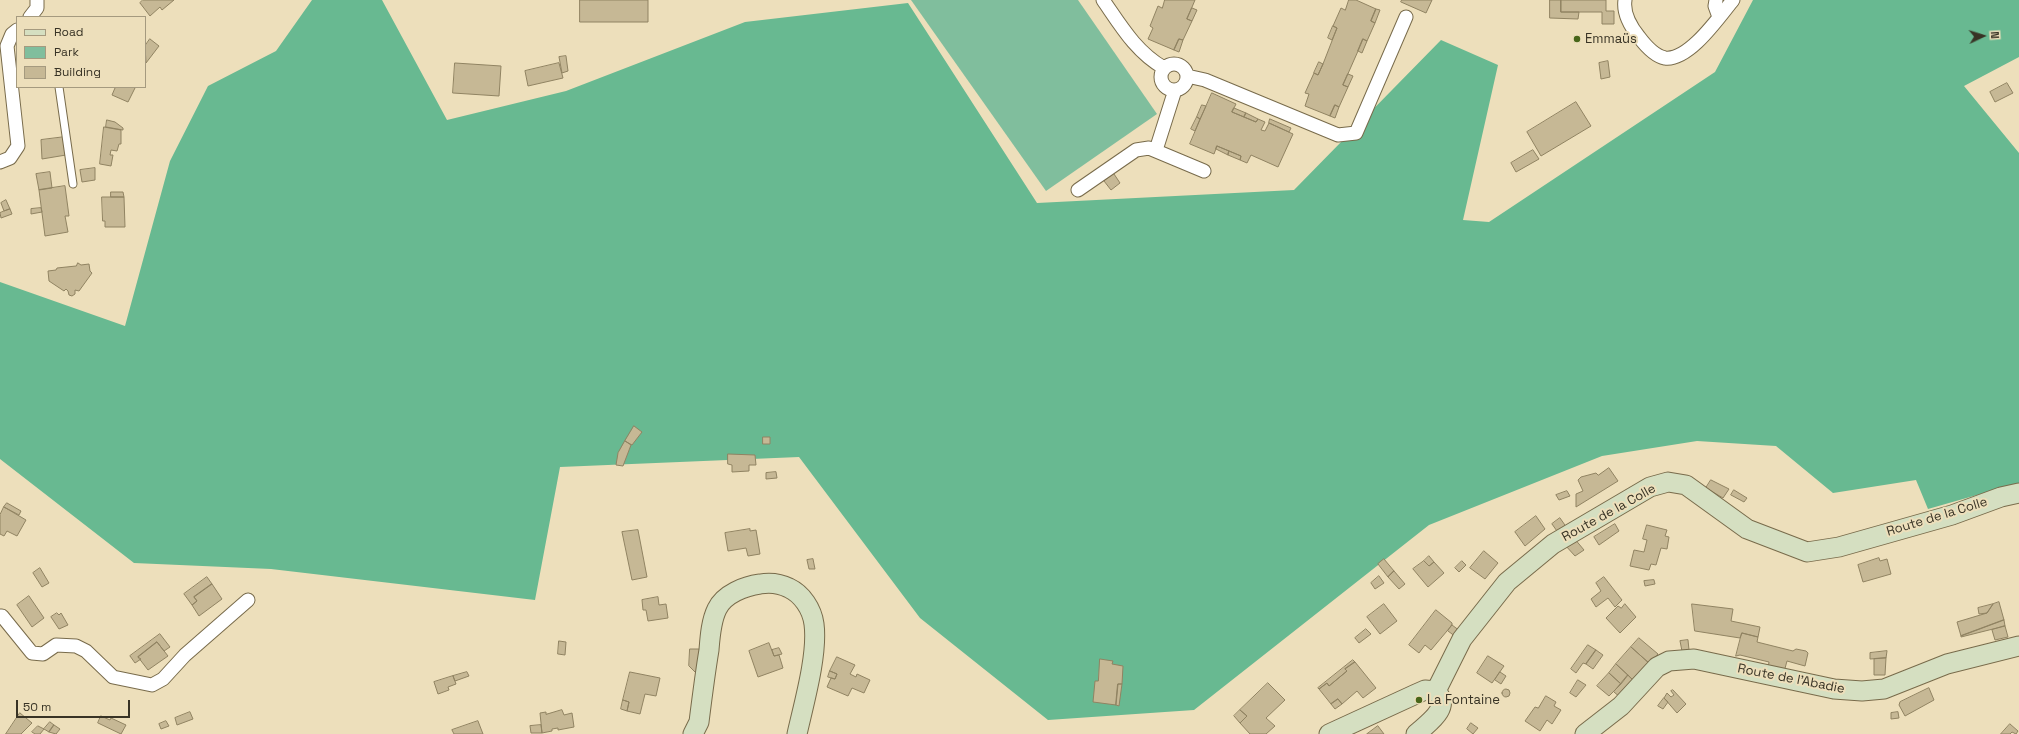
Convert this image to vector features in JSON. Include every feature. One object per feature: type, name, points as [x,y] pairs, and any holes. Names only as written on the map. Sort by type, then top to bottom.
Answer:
[{"type":"street","points":[[1103,0],[1139,51],[1149,60],[1164,68]]},
{"type":"street","points":[[1625,0],[1630,25],[1646,46],[1659,56],[1665,58],[1676,57],[1693,46],[1733,0]]},
{"type":"street","points":[[1716,0],[1719,17]]},
{"type":"street","points":[[1187,76],[1205,80],[1338,135],[1356,133],[1406,17]]},
{"type":"street","points":[[0,162],[10,158],[18,146],[7,46],[12,34],[16,31]]},
{"type":"street","points":[[1176,64],[1183,68],[1187,76],[1182,87],[1175,90],[1166,88],[1163,85],[1160,76],[1164,68],[1176,64]]},
{"type":"street","points":[[1156,150],[1175,90]]},
{"type":"street","points":[[1078,190],[1136,150],[1149,148],[1204,171]]},
{"type":"street","name":"Route de la Colle","points":[[1436,691],[1462,639],[1507,582],[1553,544],[1650,488],[1668,482],[1686,485],[1747,529],[1807,552],[1839,547],[1952,515],[2001,497],[2019,493]]},
{"type":"street","points":[[693,734],[699,722],[712,628],[717,609],[721,603],[736,592],[748,586],[770,582],[780,584],[796,592],[811,612],[814,623],[811,662],[797,734]]},
{"type":"street","points":[[0,616],[2,616],[32,653],[43,654],[56,645],[76,646],[86,651],[113,677],[152,685],[163,679],[185,655],[248,600]]},
{"type":"street","name":"Route de l'Abadie","points":[[1585,734],[1621,706],[1657,667],[1669,661],[1694,659],[1834,689],[1862,692],[1884,689],[1947,664],[2019,646]]},
{"type":"street","points":[[1329,734],[1425,690],[1436,691],[1441,696],[1442,703],[1439,712],[1416,734]]},
{"type":"lane","points":[[59,88],[73,184]]},
{"type":"green space","points":[[312,0],[382,0],[447,120],[566,91],[745,22],[908,3],[1037,203],[1294,190],[1441,40],[1498,65],[1463,220],[1489,222],[1715,72],[1753,0],[2019,0],[2019,57],[1964,86],[2019,153],[2019,483],[1928,509],[1916,480],[1833,493],[1776,446],[1697,441],[1602,456],[1429,525],[1194,710],[1048,720],[920,618],[799,457],[560,467],[535,600],[271,569],[134,563],[0,459],[0,282],[125,326],[170,161],[208,86],[276,51]]},
{"type":"green space","points":[[911,0],[1078,0],[1157,114],[1046,191]]},
{"type":"building","points":[[143,0],[174,0],[162,10],[160,7],[150,16],[140,3]]},
{"type":"building","points":[[580,0],[648,0],[648,22],[580,22]]},
{"type":"building","points":[[1165,0],[1195,0],[1187,19],[1192,21],[1183,40],[1179,39],[1174,50],[1148,39],[1153,28],[1150,26],[1158,6],[1162,8]]},
{"type":"building","points":[[1349,0],[1356,0],[1376,9],[1371,21],[1375,23],[1367,41],[1363,39],[1343,85],[1348,87],[1339,107],[1335,105],[1330,116],[1305,106],[1309,94],[1305,93],[1314,73],[1318,75],[1337,28],[1333,26],[1341,8],[1345,10]]},
{"type":"building","points":[[1402,0],[1432,0],[1426,13],[1401,2]]},
{"type":"building","points":[[1550,0],[1561,0],[1561,12],[1579,12],[1578,19],[1550,18]]},
{"type":"building","points":[[1561,0],[1606,0],[1606,11],[1614,11],[1614,24],[1602,24],[1602,12],[1561,12]]},
{"type":"building","points":[[1192,8],[1197,10],[1192,21],[1187,19]]},
{"type":"building","points":[[1376,9],[1380,10],[1375,23],[1371,21]]},
{"type":"building","points":[[1333,26],[1337,28],[1332,40],[1328,38]]},
{"type":"building","points":[[150,39],[159,46],[146,63],[146,45]]},
{"type":"building","points":[[1179,39],[1183,40],[1179,52],[1174,50]]},
{"type":"building","points":[[1363,39],[1367,41],[1362,53],[1358,51]]},
{"type":"building","points":[[566,56],[568,71],[562,73],[559,57]]},
{"type":"building","points":[[1608,61],[1610,77],[1601,79],[1599,63]]},
{"type":"building","points":[[1319,62],[1323,64],[1318,75],[1314,73]]},
{"type":"building","points":[[455,63],[501,66],[499,96],[453,93]]},
{"type":"building","points":[[559,63],[563,78],[528,86],[525,71]]},
{"type":"building","points":[[1348,74],[1353,76],[1348,87],[1343,85]]},
{"type":"building","points":[[2007,83],[2013,93],[1995,102],[1990,92]]},
{"type":"building","points":[[115,88],[135,88],[128,102],[112,95]]},
{"type":"building","points":[[1212,93],[1236,104],[1232,112],[1256,122],[1258,119],[1265,122],[1261,130],[1265,131],[1269,123],[1293,134],[1278,167],[1251,155],[1247,163],[1240,160],[1241,156],[1217,146],[1214,154],[1190,144]]},
{"type":"building","points":[[1576,102],[1591,126],[1541,156],[1527,132]]},
{"type":"building","points":[[1202,105],[1206,106],[1200,119],[1197,117]]},
{"type":"building","points":[[1335,105],[1339,107],[1335,118],[1330,116]]},
{"type":"building","points":[[1234,108],[1246,113],[1244,117],[1232,112]]},
{"type":"building","points":[[1246,113],[1258,119],[1256,122],[1244,117]]},
{"type":"building","points":[[1197,117],[1200,119],[1195,131],[1191,129]]},
{"type":"building","points":[[1270,119],[1291,128],[1289,132],[1269,123]]},
{"type":"building","points":[[107,120],[115,122],[123,128],[123,130],[106,127]]},
{"type":"building","points":[[104,127],[121,130],[121,144],[119,144],[117,151],[111,150],[110,155],[113,155],[111,166],[100,164]]},
{"type":"building","points":[[65,137],[66,155],[42,159],[41,140]]},
{"type":"building","points":[[1217,146],[1229,151],[1228,155],[1216,149]]},
{"type":"building","points":[[1533,150],[1539,159],[1516,172],[1511,163]]},
{"type":"building","points":[[1229,151],[1241,156],[1240,160],[1228,155]]},
{"type":"building","points":[[95,168],[95,180],[82,182],[80,170]]},
{"type":"building","points":[[50,172],[52,188],[39,190],[36,174]]},
{"type":"building","points":[[1114,174],[1120,183],[1111,190],[1104,181]]},
{"type":"building","points":[[65,186],[69,216],[65,216],[68,232],[45,236],[39,190]]},
{"type":"building","points":[[111,192],[123,192],[124,197],[111,197]]},
{"type":"building","points":[[102,197],[124,197],[125,227],[105,227],[105,221],[103,221]]},
{"type":"building","points":[[6,200],[10,209],[4,211],[1,203]]},
{"type":"building","points":[[41,208],[42,212],[31,214],[31,209]]},
{"type":"building","points":[[10,209],[12,214],[1,218],[0,213]]},
{"type":"building","points":[[78,263],[81,265],[89,264],[90,271],[92,273],[79,291],[75,290],[75,294],[72,296],[69,295],[66,289],[64,291],[49,281],[48,271],[56,270],[57,268],[76,266]]},
{"type":"building","points":[[634,426],[642,432],[632,445],[625,441]]},
{"type":"building","points":[[763,437],[770,437],[770,444],[763,444]]},
{"type":"building","points":[[625,441],[631,445],[623,466],[616,465],[618,453]]},
{"type":"building","points":[[728,454],[755,455],[756,465],[749,465],[749,471],[732,472],[732,465],[728,464]]},
{"type":"building","points":[[1609,468],[1618,481],[1576,507],[1576,494],[1583,491],[1578,480],[1581,477],[1596,473],[1598,475]]},
{"type":"building","points":[[776,472],[777,478],[766,479],[766,473]]},
{"type":"building","points":[[1711,480],[1729,489],[1723,498],[1706,488]]},
{"type":"building","points":[[1734,490],[1747,498],[1744,502],[1731,495]]},
{"type":"building","points":[[1567,491],[1570,496],[1559,500],[1556,495]]},
{"type":"building","points":[[7,503],[21,511],[19,515],[4,507]]},
{"type":"building","points":[[4,507],[26,520],[17,536],[7,531],[4,536],[0,534],[0,515]]},
{"type":"building","points":[[1536,516],[1545,529],[1525,546],[1515,532]]},
{"type":"building","points":[[1560,518],[1567,528],[1559,534],[1552,524]]},
{"type":"building","points":[[1615,524],[1619,531],[1599,545],[1594,537]]},
{"type":"building","points":[[1647,525],[1667,530],[1665,536],[1669,537],[1667,549],[1661,548],[1656,565],[1651,564],[1649,570],[1630,566],[1634,550],[1644,552],[1647,540],[1643,539]]},
{"type":"building","points":[[750,529],[750,531],[756,530],[760,554],[748,556],[746,548],[728,551],[725,533]]},
{"type":"building","points":[[638,530],[647,577],[632,580],[622,532]]},
{"type":"building","points":[[1574,538],[1584,550],[1575,556],[1565,545]]},
{"type":"building","points":[[1484,551],[1498,563],[1485,579],[1470,568]]},
{"type":"building","points":[[1429,556],[1434,562],[1429,566],[1424,561]]},
{"type":"building","points":[[1879,558],[1880,561],[1887,559],[1891,574],[1863,582],[1858,565]]},
{"type":"building","points":[[813,559],[815,569],[809,569],[807,560]]},
{"type":"building","points":[[1384,559],[1394,571],[1388,577],[1378,564]]},
{"type":"building","points":[[1424,561],[1429,566],[1434,562],[1444,573],[1428,587],[1413,569]]},
{"type":"building","points":[[1462,561],[1466,565],[1459,572],[1455,568]]},
{"type":"building","points":[[40,568],[49,583],[42,587],[33,573]]},
{"type":"building","points":[[1394,571],[1405,584],[1399,589],[1388,577]]},
{"type":"building","points":[[1379,576],[1384,583],[1375,589],[1371,583]]},
{"type":"building","points":[[207,577],[212,584],[194,597],[197,601],[192,605],[184,594]]},
{"type":"building","points":[[1604,577],[1622,600],[1615,607],[1608,598],[1596,607],[1591,599],[1601,591],[1596,583]]},
{"type":"building","points":[[1654,580],[1655,584],[1645,586],[1644,581]]},
{"type":"building","points":[[212,584],[222,599],[199,616],[192,605],[197,601],[194,597]]},
{"type":"building","points":[[29,596],[44,618],[32,627],[17,605]]},
{"type":"building","points":[[658,597],[659,605],[666,604],[668,618],[648,621],[646,610],[643,610],[642,600]]},
{"type":"building","points":[[1999,602],[2004,620],[1961,636],[1957,622],[1987,613],[1993,604]]},
{"type":"building","points":[[1384,604],[1397,621],[1380,634],[1367,617]]},
{"type":"building","points":[[1625,604],[1636,617],[1620,633],[1606,618],[1618,606],[1621,608]]},
{"type":"building","points":[[1692,604],[1733,609],[1731,621],[1760,627],[1758,637],[1742,633],[1740,638],[1695,631]]},
{"type":"building","points":[[1993,604],[1987,613],[1979,614],[1978,608]]},
{"type":"building","points":[[1436,610],[1452,623],[1452,625],[1431,650],[1425,645],[1419,653],[1409,645]]},
{"type":"building","points":[[57,613],[59,615],[61,613],[68,625],[59,629],[51,617]]},
{"type":"building","points":[[2004,620],[2005,626],[1961,637],[1961,636]]},
{"type":"building","points":[[1452,625],[1460,631],[1456,637],[1448,631]]},
{"type":"building","points":[[2005,626],[2008,637],[1995,640],[1992,630]]},
{"type":"building","points":[[1366,629],[1371,634],[1359,643],[1355,638]]},
{"type":"building","points":[[1742,633],[1758,637],[1757,642],[1793,651],[1796,649],[1806,651],[1808,653],[1805,666],[1787,661],[1784,672],[1768,668],[1769,662],[1740,655],[1736,656]]},
{"type":"building","points":[[160,634],[170,647],[164,651],[157,642],[138,657],[141,659],[135,663],[130,656]]},
{"type":"building","points":[[1639,638],[1658,654],[1650,664],[1631,647]]},
{"type":"building","points":[[1688,640],[1689,650],[1682,651],[1680,641]]},
{"type":"building","points":[[559,641],[566,642],[565,655],[558,654]]},
{"type":"building","points":[[157,642],[168,656],[148,670],[138,657]]},
{"type":"building","points":[[769,643],[774,656],[779,655],[783,668],[758,677],[749,651]]},
{"type":"building","points":[[1588,645],[1596,650],[1586,664],[1583,663],[1576,673],[1571,669]]},
{"type":"building","points":[[1631,647],[1650,664],[1635,682],[1616,664]]},
{"type":"building","points":[[779,648],[782,654],[774,656],[772,650]]},
{"type":"building","points":[[690,649],[701,649],[697,674],[689,666]]},
{"type":"building","points":[[1596,650],[1603,655],[1593,669],[1586,664]]},
{"type":"building","points":[[1887,651],[1886,658],[1870,659],[1870,653]]},
{"type":"building","points":[[1488,656],[1504,666],[1492,683],[1477,673]]},
{"type":"building","points":[[837,657],[855,665],[850,674],[856,677],[857,674],[870,680],[864,693],[852,688],[848,696],[827,687],[831,678],[835,679],[837,674],[830,671]]},
{"type":"building","points":[[1886,658],[1885,675],[1874,675],[1874,659]]},
{"type":"building","points":[[1100,659],[1113,661],[1112,664],[1123,666],[1122,684],[1118,684],[1116,705],[1093,702],[1095,681],[1098,681]]},
{"type":"building","points":[[1353,660],[1355,662],[1345,669],[1347,671],[1329,686],[1327,683],[1319,689],[1318,688]]},
{"type":"building","points":[[1355,662],[1376,688],[1363,698],[1357,691],[1342,704],[1338,699],[1331,704],[1319,689],[1327,683],[1329,686],[1347,671],[1345,669]]},
{"type":"building","points":[[1616,664],[1628,675],[1621,684],[1609,673]]},
{"type":"building","points":[[830,671],[837,674],[835,679],[828,677]]},
{"type":"building","points":[[467,672],[469,676],[455,681],[453,676]]},
{"type":"building","points":[[630,672],[660,678],[656,696],[645,694],[640,714],[627,711],[629,702],[623,700]]},
{"type":"building","points":[[1500,672],[1506,676],[1501,684],[1495,680]]},
{"type":"building","points":[[1609,673],[1621,684],[1609,696],[1597,686]]},
{"type":"building","points":[[1628,675],[1635,682],[1621,698],[1614,692]]},
{"type":"building","points":[[453,676],[456,684],[448,687],[449,690],[438,694],[434,682]]},
{"type":"building","points":[[1578,680],[1586,685],[1576,697],[1570,693]]},
{"type":"building","points":[[1268,683],[1285,700],[1266,718],[1275,726],[1266,734],[1250,734],[1240,723],[1247,716],[1240,710]]},
{"type":"building","points":[[1118,684],[1122,684],[1119,706],[1116,705]]},
{"type":"building","points":[[1929,688],[1934,700],[1905,716],[1899,705],[1900,702]]},
{"type":"building","points":[[1506,689],[1509,690],[1509,696],[1506,697],[1503,696],[1502,693],[1503,690]]},
{"type":"building","points":[[1673,690],[1686,704],[1677,713],[1664,698],[1667,693],[1671,697],[1674,695],[1671,691]]},
{"type":"building","points":[[1546,696],[1556,702],[1554,706],[1561,710],[1552,724],[1547,720],[1540,731],[1525,721],[1535,707],[1538,708]]},
{"type":"building","points":[[1664,698],[1668,702],[1663,709],[1658,706]]},
{"type":"building","points":[[1338,699],[1342,704],[1335,709],[1331,704]]},
{"type":"building","points":[[623,700],[629,702],[627,711],[621,709]]},
{"type":"building","points":[[562,710],[564,715],[572,713],[574,727],[558,730],[558,728],[552,729],[552,731],[542,733],[540,713],[546,712],[546,714]]},
{"type":"building","points":[[1240,710],[1247,716],[1240,723],[1234,716]]},
{"type":"building","points":[[190,712],[193,719],[177,725],[175,718]]},
{"type":"building","points":[[1898,712],[1899,718],[1891,719],[1891,713]]},
{"type":"building","points":[[20,713],[32,723],[21,734],[6,734]]},
{"type":"building","points":[[101,716],[110,720],[111,718],[126,725],[121,734],[98,723]]},
{"type":"building","points":[[166,721],[169,726],[161,729],[159,724]]},
{"type":"building","points":[[478,721],[483,734],[454,734],[452,730]]},
{"type":"building","points":[[50,722],[54,725],[49,732],[44,729]]},
{"type":"building","points":[[1471,723],[1478,728],[1473,734],[1467,729]]},
{"type":"building","points":[[2010,724],[2018,731],[2016,734],[2012,732],[2010,734],[2001,734]]},
{"type":"building","points":[[54,725],[60,729],[56,734],[49,732]]},
{"type":"building","points":[[541,725],[542,733],[531,733],[530,726]]},
{"type":"building","points":[[38,726],[44,729],[40,734],[35,734],[32,732]]},
{"type":"building","points":[[1378,726],[1384,734],[1367,734]]},
{"type":"place","name":"Emmaüs","points":[[1577,39]]},
{"type":"place","name":"La Fontaine","points":[[1419,700]]}]
